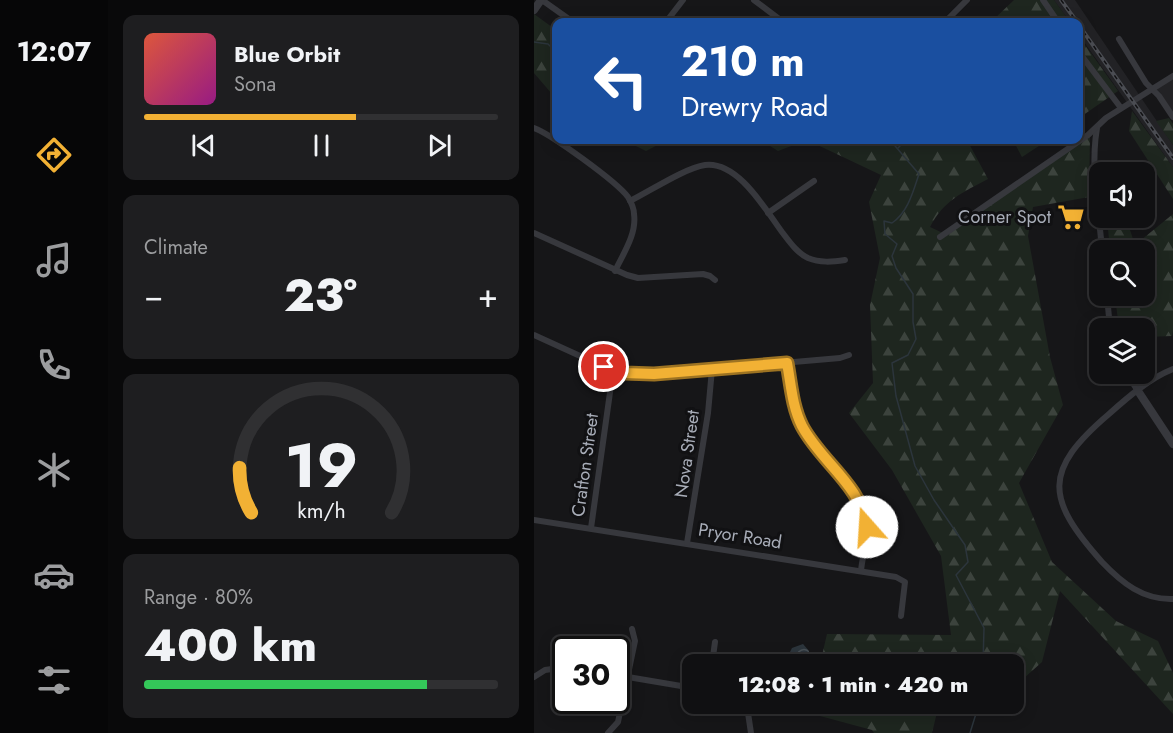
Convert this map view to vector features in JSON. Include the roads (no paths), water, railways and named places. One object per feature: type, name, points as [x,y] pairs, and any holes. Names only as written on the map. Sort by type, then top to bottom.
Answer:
[{"type":"street","points":[[534,10],[542,0],[567,18]]},
{"type":"street","points":[[669,18],[683,0]]},
{"type":"street","points":[[754,0],[778,18]]},
{"type":"street","points":[[949,18],[967,0]]},
{"type":"street","points":[[1043,0],[1055,18]]},
{"type":"street","points":[[1119,39],[1146,83],[1173,117]]},
{"type":"street","points":[[1083,58],[1121,108]]},
{"type":"street","points":[[1083,138],[1106,118],[1173,76]]},
{"type":"street","points":[[534,128],[552,138]]},
{"type":"street","points":[[1097,128],[1094,148],[1101,240]]},
{"type":"street","points":[[561,144],[607,178],[630,201],[634,213],[634,228],[615,271]]},
{"type":"street","points":[[940,237],[1074,144]]},
{"type":"street","points":[[630,201],[692,169],[714,165],[728,169],[735,174],[804,256],[826,262],[844,260]]},
{"type":"street","points":[[768,213],[814,181]]},
{"type":"street","points":[[534,234],[615,271],[638,278],[703,274],[715,280]]},
{"type":"street","points":[[534,335],[624,373],[654,374],[840,358],[849,355]]},
{"type":"street","points":[[787,363],[794,403],[802,425],[850,486],[864,511],[867,532],[861,571]]},
{"type":"street","name":"Nova Street","points":[[687,543],[708,413],[712,369]]},
{"type":"street","points":[[1173,369],[1138,391],[1088,432],[1076,445],[1061,473],[1060,496],[1065,513],[1075,530],[1119,580],[1133,590],[1149,596],[1173,599]]},
{"type":"street","name":"Crafton Street","points":[[591,528],[614,370]]},
{"type":"street","points":[[1133,384],[1173,444]]},
{"type":"street","name":"Pryor Road","points":[[534,520],[896,577],[904,581],[905,585],[901,616]]},
{"type":"street","points":[[630,667],[635,641],[632,629]]},
{"type":"street","points":[[713,654],[715,642]]},
{"type":"street","points":[[534,677],[545,670],[552,669]]},
{"type":"street","points":[[630,677],[682,686]]},
{"type":"street","points":[[608,733],[618,722],[620,714]]},
{"type":"street","points":[[748,714],[752,733]]},
{"type":"water","points":[[803,644],[809,651],[809,654],[789,654],[792,648]]},
{"type":"waterway","points":[[1026,18],[1030,18]]},
{"type":"waterway","points":[[534,42],[548,44],[552,48]]},
{"type":"waterway","points":[[893,144],[919,174],[902,213],[892,223],[884,221],[885,234],[897,244],[892,256],[896,268],[913,294],[913,322],[916,339],[908,355],[892,363],[896,396],[915,466],[934,500],[965,545],[968,562],[956,575],[984,628],[983,654]]},
{"type":"waterway","points":[[898,148],[902,144]]},
{"type":"waterway","points":[[970,733],[976,714]]},
{"type":"railway","points":[[1061,0],[1074,18]]},
{"type":"railway","points":[[1083,31],[1173,158]]},
{"type":"place","name":"Corner Spot","points":[[1071,217]]}]
